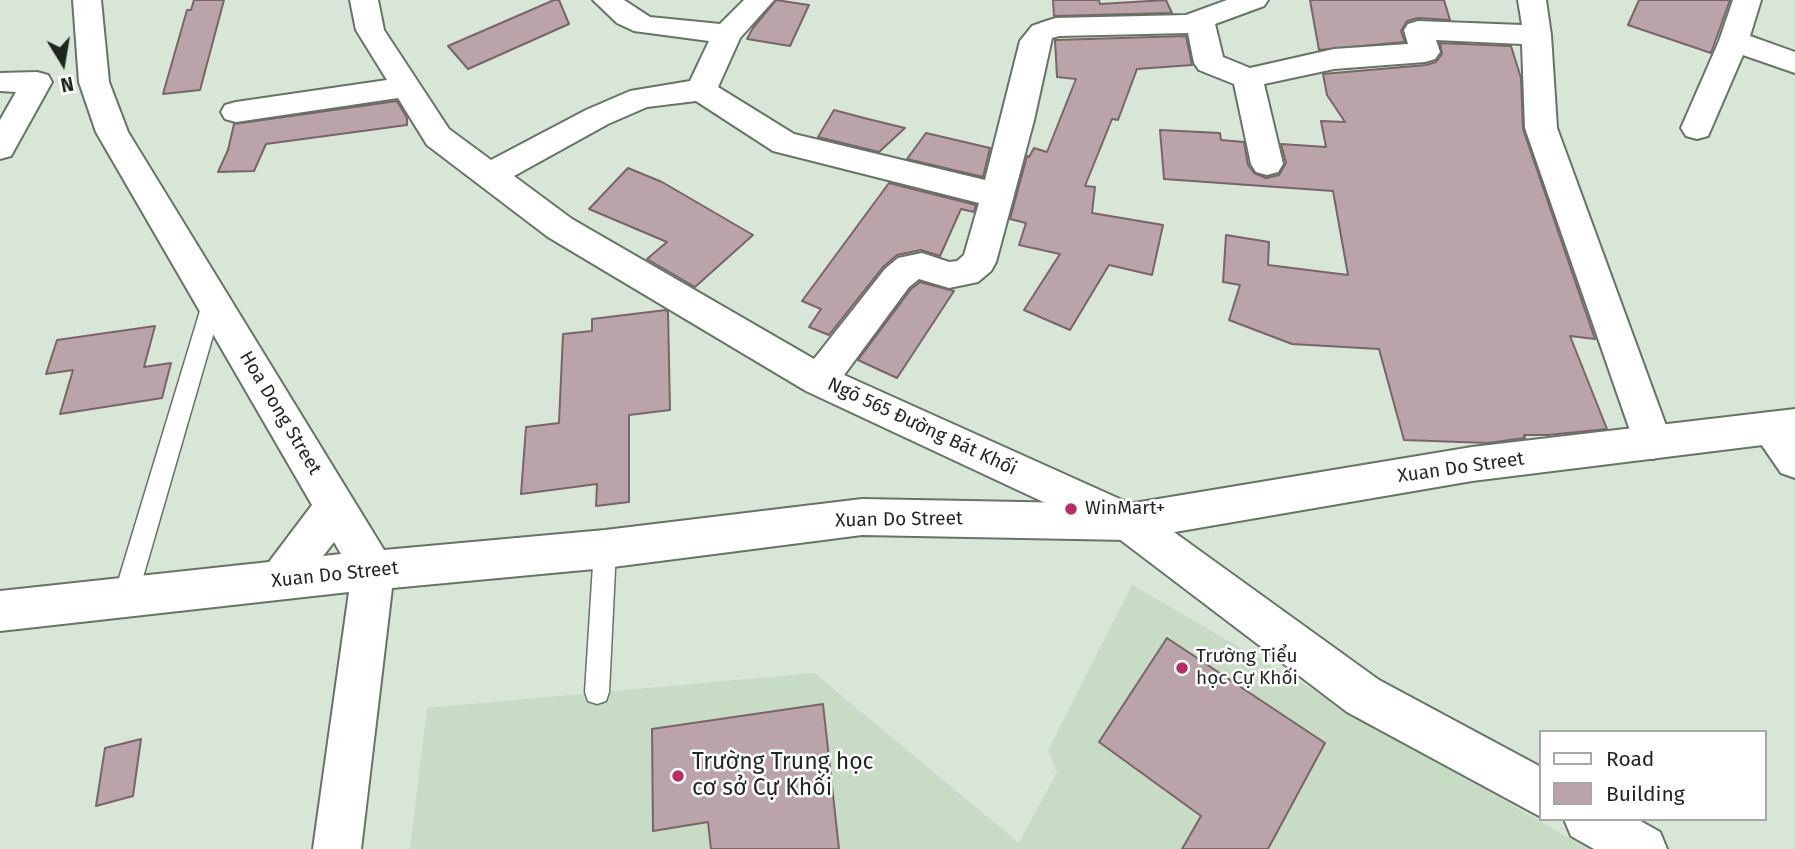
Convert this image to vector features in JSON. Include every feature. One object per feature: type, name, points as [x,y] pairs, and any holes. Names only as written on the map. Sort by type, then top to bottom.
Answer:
[{"type":"street","name":"Hoa Dong Street","points":[[87,0],[93,82],[107,120],[373,570]]},
{"type":"street","name":"Ngõ 565 Đường Bát Khối","points":[[364,0],[370,30],[438,137],[561,228],[819,380],[1128,522],[1363,696],[1540,792]]},
{"type":"street","points":[[607,0],[627,17],[644,25],[727,34]]},
{"type":"street","points":[[701,90],[727,34],[760,0]]},
{"type":"street","points":[[819,380],[897,278],[910,267],[922,266],[948,275],[966,273],[979,262],[1018,120],[1035,41],[1042,32],[1056,27],[1174,26],[1200,20],[1254,0]]},
{"type":"street","points":[[1532,0],[1537,35],[1541,128],[1653,442]]},
{"type":"street","points":[[1697,128],[1734,41],[1747,0]]},
{"type":"street","points":[[1200,20],[1209,63],[1248,78],[1334,59],[1425,52],[1418,30],[1537,35]]},
{"type":"street","points":[[1734,41],[1795,63]]},
{"type":"street","points":[[1248,78],[1267,164]]},
{"type":"street","points":[[0,148],[37,82],[4,82]]},
{"type":"street","points":[[236,112],[406,87]]},
{"type":"street","points":[[490,175],[597,117],[641,98],[701,90],[784,143],[996,195]]},
{"type":"street","points":[[1782,426],[1795,461]]},
{"type":"street","name":"Xuan Do Street","points":[[0,611],[373,570],[605,549],[862,517],[1128,522],[1472,464],[1782,426]]},
{"type":"street","points":[[281,580],[335,507]]},
{"type":"street","points":[[337,849],[373,570]]},
{"type":"street","points":[[1592,821],[1643,849]]},
{"type":"lane","points":[[125,598],[213,301]]},
{"type":"lane","points":[[597,692],[605,549]]},
{"type":"shaded area","points":[[1132,585],[1588,849],[410,849],[427,708],[814,673],[1019,843],[1057,772],[1048,750]]},
{"type":"building","points":[[194,0],[224,0],[200,90],[163,94],[187,10],[191,10]]},
{"type":"building","points":[[559,0],[569,24],[468,69],[448,46]]},
{"type":"building","points":[[776,0],[809,5],[790,46],[747,39],[753,28]]},
{"type":"building","points":[[1053,0],[1099,0],[1100,4],[1166,0],[1172,13],[1054,16]]},
{"type":"building","points":[[1310,0],[1444,0],[1450,20],[1418,18],[1407,21],[1401,31],[1405,42],[1319,50]]},
{"type":"building","points":[[1639,0],[1730,0],[1711,53],[1628,25]]},
{"type":"building","points":[[1186,36],[1192,65],[1137,69],[1118,120],[1112,119],[1085,186],[1095,187],[1092,213],[1163,225],[1152,275],[1109,265],[1070,330],[1024,310],[1060,254],[1019,245],[1026,223],[1010,219],[1027,156],[1029,157],[1034,148],[1047,152],[1076,79],[1057,77],[1055,40]]},
{"type":"building","points":[[1440,43],[1511,46],[1521,78],[1523,129],[1595,339],[1570,336],[1607,429],[1524,435],[1525,438],[1488,443],[1404,440],[1379,349],[1292,344],[1229,320],[1240,285],[1223,282],[1226,235],[1269,242],[1268,265],[1348,275],[1333,191],[1164,179],[1160,130],[1220,133],[1221,140],[1244,142],[1248,165],[1254,173],[1266,178],[1279,175],[1286,163],[1281,144],[1326,147],[1321,121],[1345,122],[1327,95],[1323,74],[1426,65],[1436,62],[1442,54]]},
{"type":"building","points":[[397,101],[407,118],[407,125],[266,144],[254,171],[218,172],[228,150],[234,124]]},
{"type":"building","points":[[834,110],[905,128],[879,152],[818,137]]},
{"type":"building","points":[[926,133],[990,148],[983,177],[907,159]]},
{"type":"building","points":[[628,168],[662,182],[753,235],[695,287],[647,259],[667,242],[589,209]]},
{"type":"building","points":[[889,183],[976,205],[974,212],[961,209],[940,256],[921,250],[897,255],[883,267],[829,335],[809,327],[821,309],[802,301]]},
{"type":"building","points":[[920,282],[954,291],[897,378],[858,360],[911,289]]},
{"type":"building","points":[[666,310],[670,410],[629,415],[629,502],[596,506],[597,484],[521,494],[526,427],[559,423],[563,334],[592,331],[592,319]]},
{"type":"building","points":[[155,326],[144,367],[171,363],[162,398],[60,414],[73,370],[46,374],[57,340]]},
{"type":"building","points":[[1167,638],[1325,743],[1268,849],[1182,849],[1201,816],[1099,742]]},
{"type":"building","points":[[823,704],[839,849],[711,849],[708,822],[653,831],[652,729]]},
{"type":"building","points":[[141,739],[133,796],[96,806],[105,748]]},
{"type":"place","name":"WinMart+","points":[[1071,509]]},
{"type":"place","name":"Trường Tiểu học Cự Khối","points":[[1182,668]]},
{"type":"place","name":"Trường Trung học cơ sở Cự Khối","points":[[678,776]]}]
